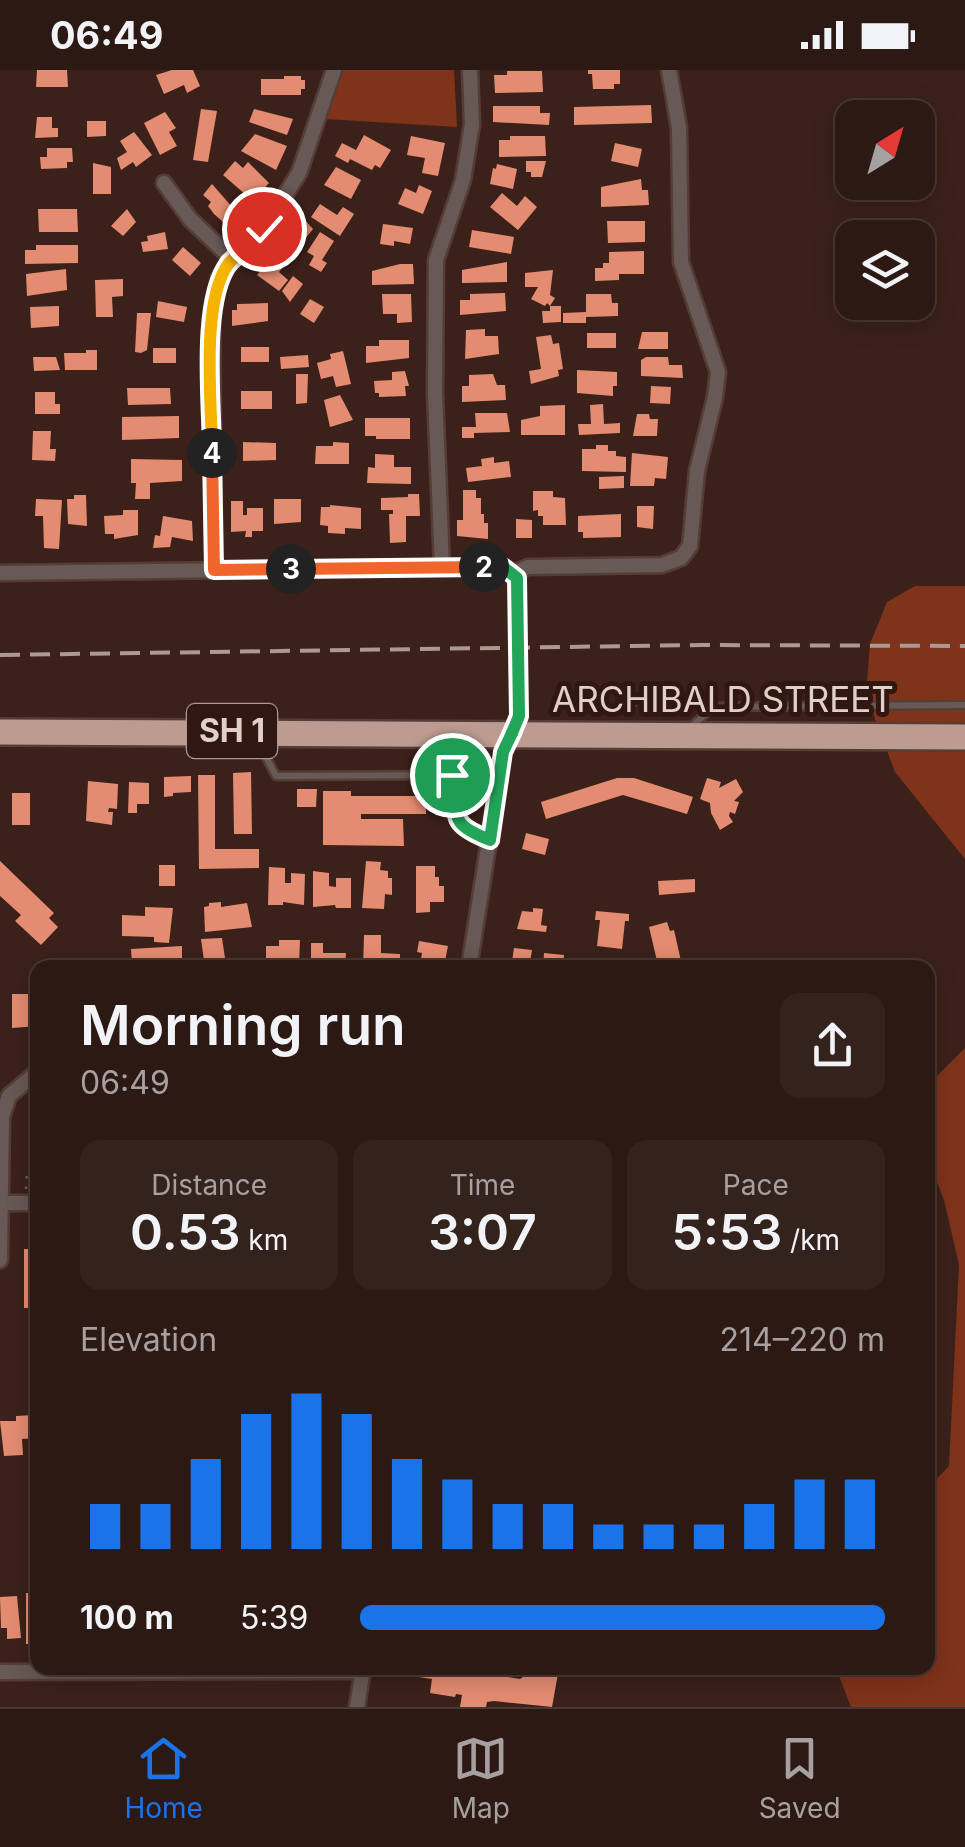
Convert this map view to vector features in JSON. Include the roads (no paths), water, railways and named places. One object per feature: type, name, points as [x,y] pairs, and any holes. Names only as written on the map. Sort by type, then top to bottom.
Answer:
[{"type":"highway","name":"ARCHIBALD STREET","points":[[0,732],[965,737]]},
{"type":"street","points":[[214,570],[212,309],[219,278],[232,259],[264,229],[299,173],[334,70]]},
{"type":"street","points":[[442,567],[435,393],[436,260],[463,180],[472,124],[470,70]]},
{"type":"street","points":[[514,573],[528,567],[662,566],[682,558],[690,546],[698,471],[718,372],[682,262],[679,128],[669,70]]},
{"type":"street","points":[[164,183],[190,219],[232,259]]},
{"type":"street","points":[[0,573],[442,567],[503,567],[514,573],[518,582],[519,716],[503,752],[471,960]]},
{"type":"street","points":[[0,1260],[2,1116],[9,1096],[30,1079]]},
{"type":"street","points":[[1,1203],[30,1198]]},
{"type":"street","points":[[0,1672],[30,1671]]},
{"type":"street","points":[[357,1707],[362,1675]]},
{"type":"lane","points":[[686,734],[713,707],[965,705]]},
{"type":"lane","points":[[268,731],[267,759],[276,776],[452,775],[456,784],[455,810],[464,830],[490,840]]},
{"type":"railway","points":[[0,655],[702,645],[965,646]]}]
